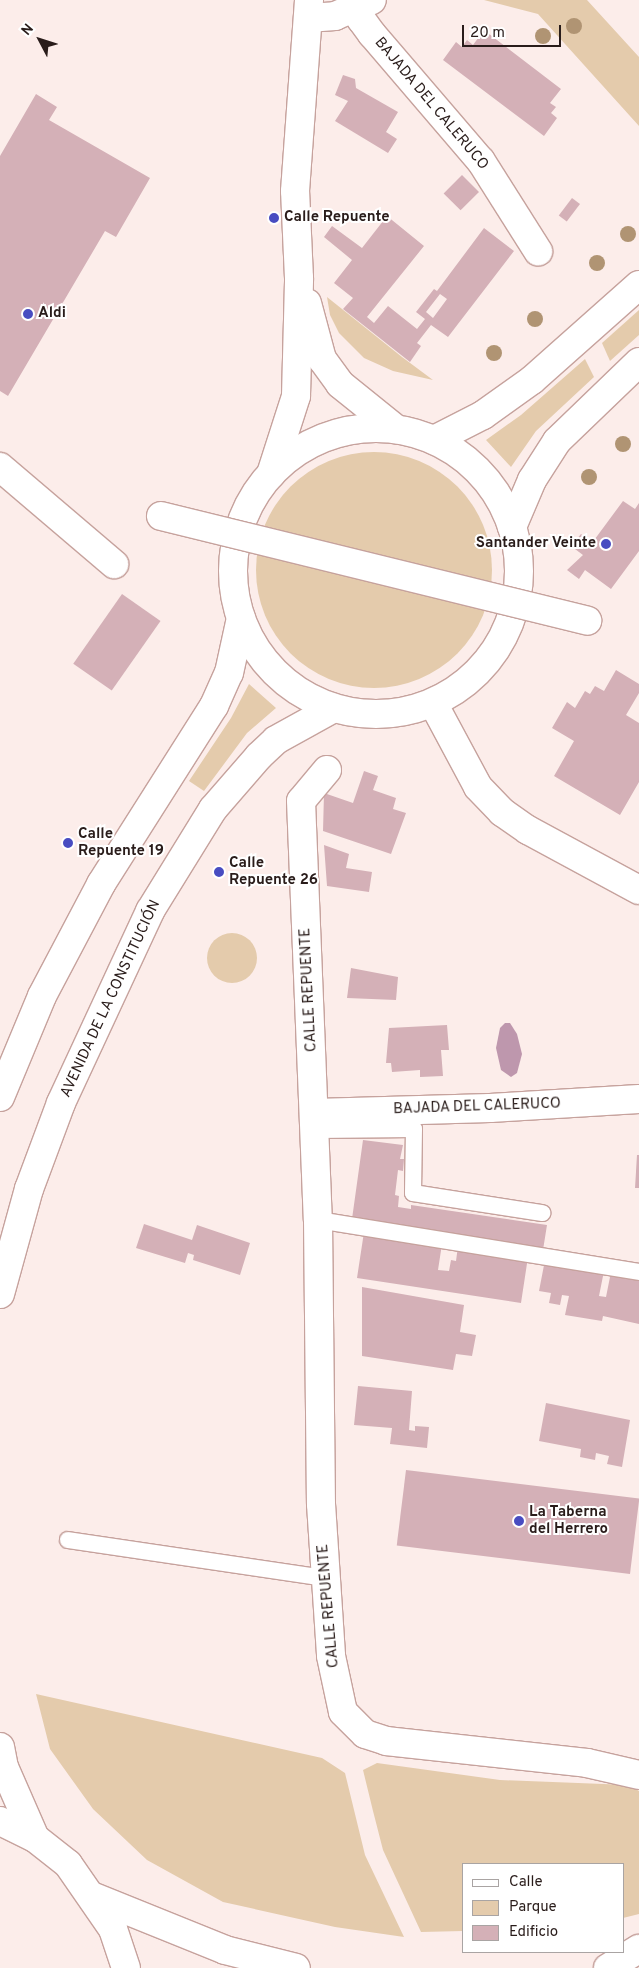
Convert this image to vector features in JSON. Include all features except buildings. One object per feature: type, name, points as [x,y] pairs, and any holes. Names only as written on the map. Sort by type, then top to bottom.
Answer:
[{"type":"street","points":[[271,474],[296,396],[300,278],[296,190],[308,9],[334,16],[361,2]]},
{"type":"street","name":"BAJADA DEL CALERUCO","points":[[361,2],[372,34],[482,161],[538,251]]},
{"type":"street","points":[[300,278],[322,359],[340,384],[396,429]]},
{"type":"street","points":[[434,440],[483,415],[532,380],[639,285]]},
{"type":"street","points":[[512,527],[532,480],[557,441],[639,362]]},
{"type":"street","points":[[370,426],[396,429],[434,440],[470,461],[493,488],[512,527],[518,561],[517,597],[507,630],[488,661],[463,686],[433,703],[400,713],[367,715],[334,708],[303,694],[276,672],[258,650],[241,618],[234,585],[236,541],[248,507],[271,474],[294,451],[322,438],[370,426]]},
{"type":"street","points":[[0,467],[114,564]]},
{"type":"street","points":[[161,516],[587,621]]},
{"type":"street","points":[[0,1097],[42,996],[101,884],[214,706],[229,673],[241,618]]},
{"type":"street","points":[[433,703],[478,787],[502,812],[528,830],[639,890]]},
{"type":"street","name":"AVENIDA DE LA CONSTITUCIÓN","points":[[0,1294],[29,1189],[61,1103],[150,911],[213,809],[259,756],[276,740],[334,708]]},
{"type":"street","name":"CALLE REPUENTE","points":[[327,770],[301,801],[318,1220],[321,1504],[331,1656],[343,1712],[365,1734],[386,1740],[587,1763],[639,1775]]},
{"type":"street","name":"BAJADA DEL CALERUCO","points":[[315,1122],[490,1108],[639,1099]]},
{"type":"street","points":[[0,1747],[4,1766],[35,1838]]},
{"type":"street","points":[[0,1821],[35,1838],[68,1864],[94,1897],[113,1929],[126,1968]]},
{"type":"street","points":[[94,1897],[225,1950],[296,1968]]},
{"type":"street","points":[[608,1968],[639,1949]]},
{"type":"lane","points":[[315,1122],[414,1130],[413,1193],[542,1213]]},
{"type":"lane","points":[[318,1220],[639,1272]]},
{"type":"lane","points":[[68,1540],[326,1578]]},
{"type":"green space","points":[[484,0],[587,0],[639,57],[639,126],[538,14]]},
{"type":"green space","points":[[327,297],[433,380],[393,371],[364,358],[339,333],[330,315]]},
{"type":"green space","points":[[639,310],[639,335],[610,361],[602,343]]},
{"type":"green space","points":[[585,359],[594,377],[536,431],[511,467],[486,440],[521,415]]},
{"type":"green space","points":[[374,452],[408,457],[419,461],[449,479],[465,495],[478,515],[487,536],[492,570],[487,604],[483,615],[465,645],[449,661],[429,674],[408,683],[374,688],[340,683],[329,679],[299,661],[283,645],[270,625],[261,604],[256,570],[261,536],[265,525],[283,495],[299,479],[319,466],[340,457]]},
{"type":"green space","points":[[249,684],[276,708],[247,733],[204,791],[189,781],[231,718]]},
{"type":"green space","points":[[227,933],[237,933],[250,940],[257,953],[257,963],[250,976],[237,983],[227,983],[218,979],[211,972],[207,963],[207,953],[211,944],[218,937]]},
{"type":"green space","points":[[36,1694],[322,1758],[345,1773],[365,1855],[404,1937],[335,1927],[223,1902],[147,1860],[93,1809],[50,1749]]},
{"type":"green space","points":[[377,1763],[500,1780],[629,1785],[639,1791],[639,1914],[624,1918],[624,1863],[462,1863],[462,1931],[421,1932],[383,1850],[363,1770]]},
{"type":"shaded area","points":[[505,1023],[510,1023],[517,1034],[522,1054],[517,1073],[511,1077],[501,1070],[496,1048],[500,1028]]},
{"type":"place","name":"Calle Repuente","points":[[274,218]]},
{"type":"place","name":"Aldi","points":[[28,314]]},
{"type":"place","name":"Santander Veinte","points":[[606,544]]},
{"type":"place","name":"Calle Repuente 19","points":[[68,843]]},
{"type":"place","name":"Calle Repuente 26","points":[[219,872]]},
{"type":"place","name":"La Taberna del Herrero","points":[[519,1521]]}]
